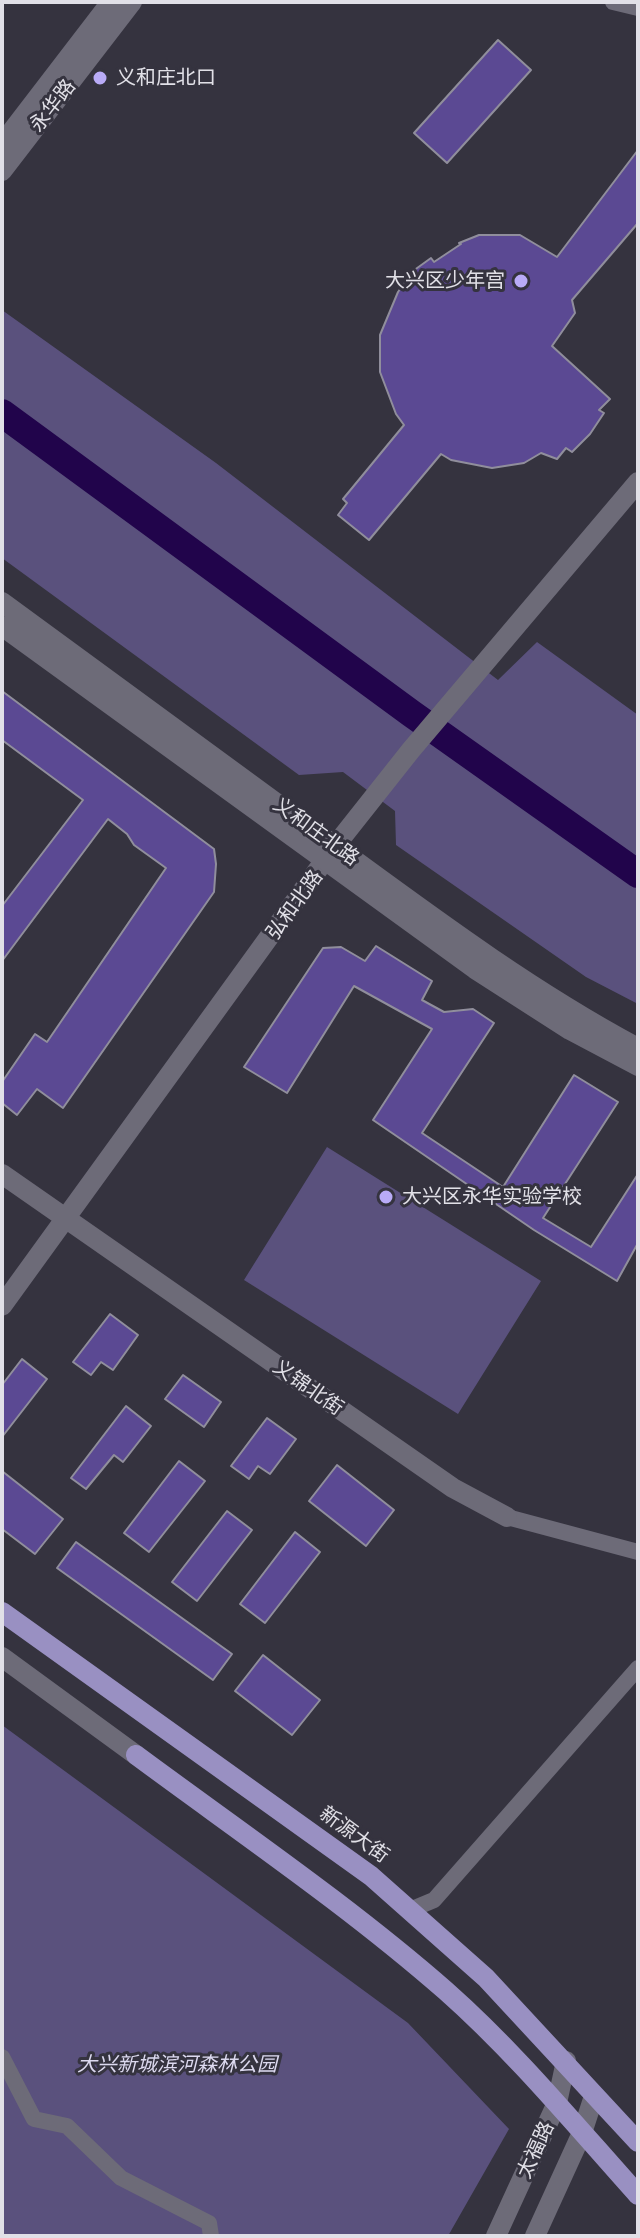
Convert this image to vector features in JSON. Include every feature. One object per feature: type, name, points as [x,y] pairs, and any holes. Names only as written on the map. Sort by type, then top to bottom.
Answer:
[{"type":"main road","name":"永华路","points":[[2,144],[111,2]]},
{"type":"main road","name":"永华路","points":[[2,171],[132,2]]},
{"type":"main road","name":"弘和北路","points":[[2,1306],[331,853],[411,750],[638,482]]},
{"type":"main road","name":"义和庄北路","points":[[2,602],[331,853],[475,969],[570,1030],[638,1066]]},
{"type":"main road","name":"义和庄北路","points":[[2,626],[331,853],[592,1023],[638,1048]]},
{"type":"main road","name":"义锦北街","points":[[2,1174],[453,1488],[507,1517]]},
{"type":"main road","name":"新源大街","points":[[2,1612],[371,1876],[486,1978],[638,2142]]},
{"type":"main road","points":[[2,1657],[342,1907],[447,1992],[557,2103],[638,2195]]},
{"type":"main road","name":"太福路","points":[[496,2236],[557,2103],[566,2061]]},
{"type":"main road","name":"太福路","points":[[535,2236],[582,2133],[594,2096]]},
{"type":"street","points":[[613,2],[638,8]]},
{"type":"street","name":"义锦北街","points":[[507,1517],[638,1552]]},
{"type":"street","points":[[410,1910],[434,1900],[638,1668]]},
{"type":"street","points":[[2,2057],[34,2119],[67,2126],[121,2178],[209,2223],[211,2236]]},
{"type":"green space","points":[[2,310],[216,463],[498,680],[537,642],[638,715],[638,1004],[586,977],[396,845],[395,811],[343,772],[299,775],[2,558]]},
{"type":"green space","points":[[327,1147],[541,1281],[458,1414],[244,1280]]},
{"type":"green space","name":"大兴新城滨河森林公园","points":[[2,1725],[408,2023],[509,2129],[448,2236],[2,2236]]},
{"type":"building","points":[[498,40],[531,70],[447,163],[414,133]]},
{"type":"building","points":[[638,150],[638,223],[572,300],[575,313],[552,346],[610,399],[599,410],[604,413],[590,434],[572,452],[566,448],[557,459],[541,453],[524,463],[492,468],[451,460],[441,454],[369,540],[338,515],[347,503],[343,499],[404,425],[396,414],[380,372],[380,335],[398,292],[413,271],[431,258],[434,262],[459,243],[479,235],[520,235],[557,257]]},
{"type":"building","points":[[2,691],[214,849],[216,864],[214,892],[63,1108],[37,1089],[17,1115],[2,1103],[2,1082],[35,1034],[47,1042],[166,868],[134,845],[127,834],[108,819],[2,961],[2,906],[83,800],[2,740]]},
{"type":"building","points":[[376,946],[432,981],[422,1000],[444,1012],[473,1009],[494,1023],[422,1133],[503,1187],[574,1075],[618,1102],[543,1218],[591,1247],[638,1174],[638,1243],[617,1281],[534,1230],[373,1120],[432,1029],[354,986],[287,1093],[244,1067],[323,948],[341,947],[365,961]]},
{"type":"building","points":[[110,1314],[138,1335],[113,1370],[101,1362],[91,1375],[73,1362]]},
{"type":"building","points":[[22,1359],[47,1379],[2,1437],[2,1385]]},
{"type":"building","points":[[183,1375],[221,1402],[204,1427],[165,1399]]},
{"type":"building","points":[[126,1406],[151,1426],[123,1462],[114,1455],[86,1489],[71,1478]]},
{"type":"building","points":[[267,1418],[296,1439],[270,1474],[258,1466],[249,1479],[231,1466]]},
{"type":"building","points":[[179,1461],[205,1481],[149,1552],[124,1533]]},
{"type":"building","points":[[337,1465],[394,1510],[366,1546],[309,1501]]},
{"type":"building","points":[[2,1471],[63,1519],[35,1554],[2,1529]]},
{"type":"building","points":[[227,1511],[252,1530],[197,1601],[172,1582]]},
{"type":"building","points":[[295,1532],[320,1552],[265,1623],[240,1604]]},
{"type":"building","points":[[76,1542],[232,1654],[213,1680],[57,1568]]},
{"type":"building","points":[[263,1655],[320,1700],[292,1735],[235,1691]]},
{"type":"waterway","points":[[2,413],[412,714],[638,874]]},
{"type":"place","name":"义和庄北口","points":[[100,78]]},
{"type":"place","name":"大兴区少年宫","points":[[521,281]]},
{"type":"place","name":"大兴区永华实验学校","points":[[386,1197]]}]
